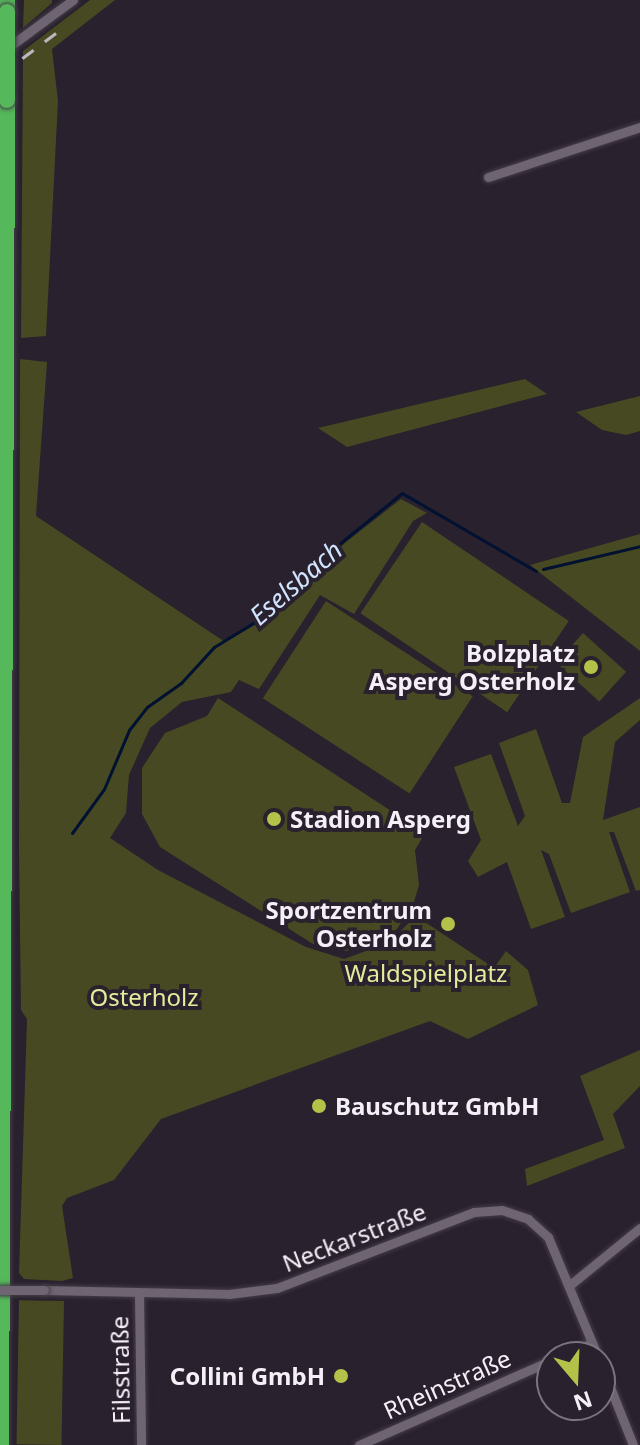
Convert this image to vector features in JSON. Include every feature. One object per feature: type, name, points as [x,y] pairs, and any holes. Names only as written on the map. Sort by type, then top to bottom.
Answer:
[{"type":"highway","points":[[1,1445],[7,6]]},
{"type":"street","points":[[0,54],[73,0]]},
{"type":"street","points":[[488,177],[640,127]]},
{"type":"street","name":"Neckarstraße","points":[[0,1290],[139,1294],[277,1288],[474,1212],[502,1210],[528,1219],[548,1237],[570,1285]]},
{"type":"street","points":[[591,1341],[570,1285],[640,1228]]},
{"type":"street","name":"Filsstraße","points":[[139,1294],[141,1445]]},
{"type":"street","name":"Rheinstraße","points":[[359,1445],[536,1367]]},
{"type":"street","points":[[616,1408],[629,1444]]},
{"type":"green space","points":[[24,0],[52,0],[52,3],[23,28]]},
{"type":"green space","points":[[90,0],[115,0],[52,49],[58,101],[46,336],[21,338],[23,51]]},
{"type":"green space","name":"Osterholz","points":[[20,359],[47,362],[36,516],[225,642],[265,619],[346,542],[401,499],[427,513],[413,521],[354,614],[320,595],[259,689],[239,680],[231,692],[182,702],[150,728],[129,775],[126,813],[110,838],[158,870],[306,947],[344,959],[388,943],[416,916],[494,968],[506,951],[528,970],[538,1005],[468,1039],[430,1021],[161,1119],[114,1180],[67,1198],[62,1206],[73,1278],[62,1281],[24,1279],[19,1273],[27,1019],[21,1010],[19,851]]},
{"type":"green space","points":[[525,379],[547,394],[347,447],[318,428]]},
{"type":"green space","points":[[640,396],[640,431],[626,435],[602,430],[576,412]]},
{"type":"green space","points":[[422,522],[569,621],[507,712],[360,613]]},
{"type":"green space","points":[[640,534],[640,651],[530,565]]},
{"type":"green space","points":[[326,601],[473,696],[410,794],[263,698]]},
{"type":"green space","name":"Bolzplatz Asperg Osterholz","points":[[583,633],[626,672],[599,702],[556,663]]},
{"type":"green space","name":"Stadion Asperg","points":[[218,698],[425,833],[415,850],[419,885],[414,902],[397,929],[381,941],[346,951],[313,944],[160,847],[142,814],[142,768],[165,733],[207,716]]},
{"type":"green space","points":[[640,698],[640,720],[615,742],[603,820],[640,807],[640,890],[636,891],[614,832],[609,832],[630,892],[571,913],[549,854],[541,850],[565,917],[531,929],[507,862],[478,877],[468,861],[481,840],[454,767],[491,754],[518,826],[525,816],[499,743],[536,729],[562,803],[570,803],[583,737]]},
{"type":"green space","points":[[640,1050],[640,1086],[613,1114],[625,1148],[527,1186],[525,1169],[604,1140],[580,1076]]},
{"type":"green space","points":[[19,1300],[64,1301],[61,1445],[16,1444]]},
{"type":"waterway","name":"Eselsbach","points":[[72,833],[104,789],[129,730],[147,707],[181,683],[214,647],[263,617],[298,587],[301,575],[402,493],[536,571]]},
{"type":"waterway","name":"Eselsbach","points":[[543,569],[640,546]]},
{"type":"railway","points":[[0,75],[60,30]]},
{"type":"place","name":"Bolzplatz Asperg Osterholz","points":[[591,667]]},
{"type":"place","name":"Stadion Asperg","points":[[274,819]]},
{"type":"place","name":"Sportzentrum Osterholz","points":[[448,924]]},
{"type":"place","name":"Bauschutz GmbH","points":[[319,1106]]},
{"type":"place","name":"Collini GmbH","points":[[341,1376]]},
{"type":"park label","name":"Waldspielplatz","points":[[426,973]]}]
